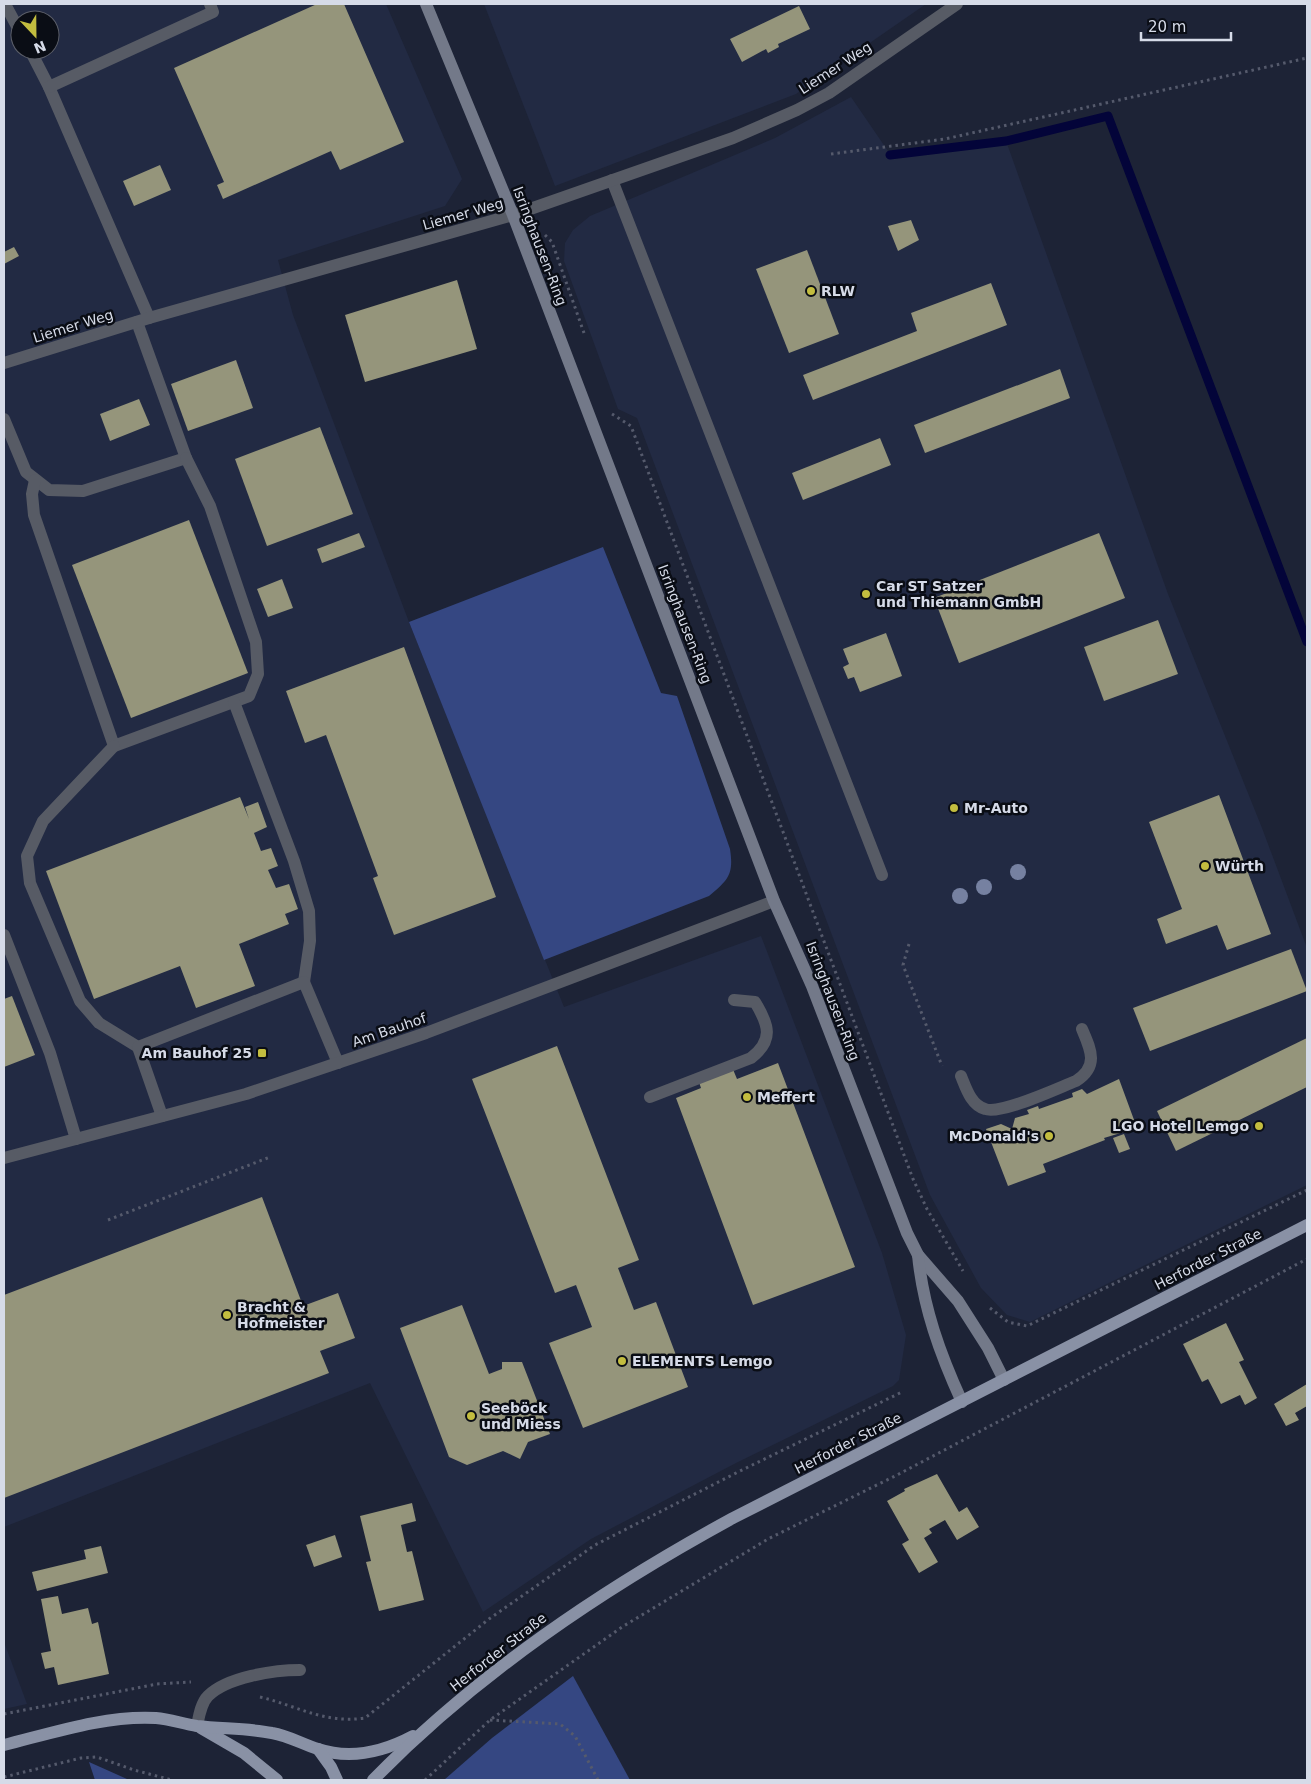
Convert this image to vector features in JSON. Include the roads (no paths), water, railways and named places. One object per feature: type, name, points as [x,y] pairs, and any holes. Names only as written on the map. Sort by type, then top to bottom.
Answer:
[{"type":"main road","name":"Herforder Straße","points":[[373,1780],[426,1729],[466,1695],[554,1627],[655,1560],[733,1518],[1307,1225]]},
{"type":"main road","name":"Herforder Straße","points":[[4,1745],[85,1726],[131,1719],[156,1718],[197,1726],[238,1728],[274,1733],[296,1739],[318,1749],[345,1756],[378,1751],[426,1729]]},
{"type":"main road","name":"Herforder Straße","points":[[197,1726],[244,1753],[278,1780]]},
{"type":"main road","points":[[318,1749],[331,1767],[337,1780]]},
{"type":"street","points":[[49,87],[213,12],[210,4]]},
{"type":"street","name":"Isringhausen-Ring","points":[[426,4],[513,215],[774,901],[808,977],[896,1206],[918,1255],[958,1302],[988,1348],[1004,1380]]},
{"type":"street","name":"Liemer Weg","points":[[4,363],[149,318],[513,215],[733,138],[829,93],[957,4]]},
{"type":"street","points":[[35,60],[49,87],[149,318]]},
{"type":"street","points":[[612,180],[882,875]]},
{"type":"street","points":[[137,322],[186,458],[210,506],[256,642],[258,674],[249,696],[114,746],[43,822],[27,856],[30,883],[80,1001],[99,1023],[138,1047],[162,1116]]},
{"type":"street","points":[[4,419],[26,472],[48,490],[83,491],[186,458]]},
{"type":"street","points":[[35,480],[32,494],[34,515],[114,746]]},
{"type":"street","points":[[234,702],[294,861],[309,911],[310,941],[304,982],[338,1063]]},
{"type":"street","name":"Am Bauhof","points":[[4,1158],[246,1094],[435,1030],[774,901]]},
{"type":"street","points":[[4,935],[6,950],[50,1053],[76,1139]]},
{"type":"street","points":[[138,1047],[304,982]]},
{"type":"street","points":[[650,1097],[752,1058],[762,1050],[767,1036],[766,1020],[755,1002],[734,1000]]},
{"type":"street","points":[[961,1076],[973,1101],[984,1109],[998,1110],[1076,1081],[1087,1074],[1091,1064],[1090,1051],[1082,1029]]},
{"type":"street","name":"Isringhausen-Ring","points":[[918,1255],[921,1286],[928,1316],[947,1369],[962,1402]]},
{"type":"street","points":[[197,1726],[206,1697],[220,1687],[280,1670],[300,1670]]},
{"type":"waterway","points":[[890,155],[1006,141],[1108,116],[1307,642]]},
{"type":"place","name":"RLW","points":[[811,291]]},
{"type":"place","name":"Car ST Satzer und Thiemann GmbH","points":[[866,594]]},
{"type":"place","name":"Mr-Auto","points":[[954,808]]},
{"type":"place","name":"Würth","points":[[1205,866]]},
{"type":"place","name":"Am Bauhof 25","points":[[262,1053]]},
{"type":"place","name":"Meffert","points":[[747,1097]]},
{"type":"place","name":"LGO Hotel Lemgo","points":[[1259,1126]]},
{"type":"place","name":"McDonald's","points":[[1049,1136]]},
{"type":"place","name":"Bracht & Hofmeister","points":[[227,1315]]},
{"type":"place","name":"ELEMENTS Lemgo","points":[[622,1361]]},
{"type":"place","name":"Seeböck und Miess","points":[[471,1416]]}]
